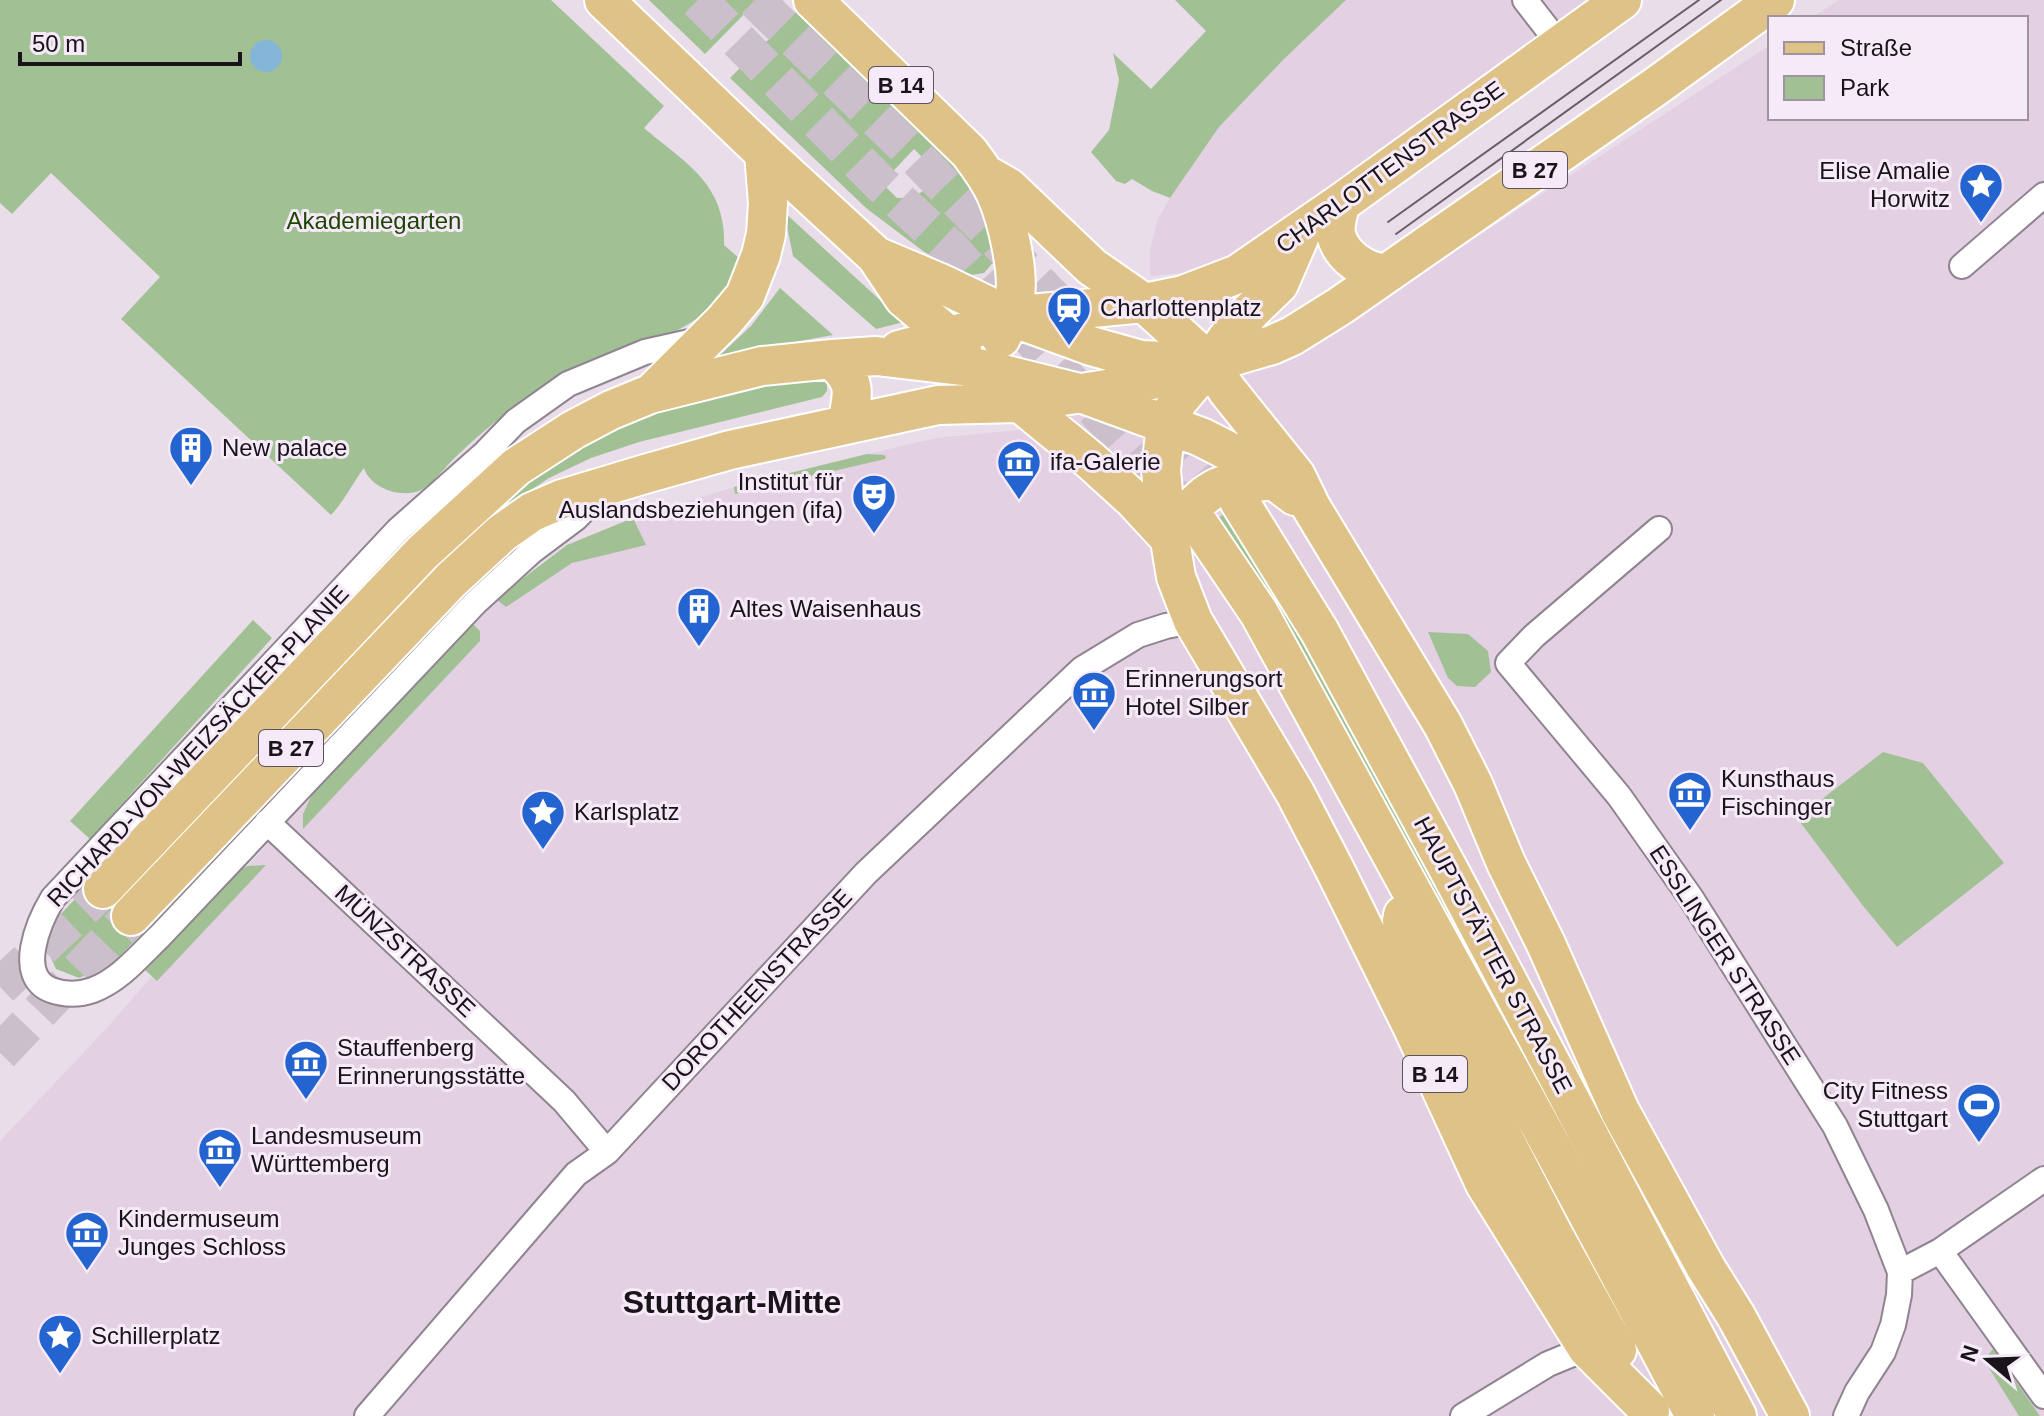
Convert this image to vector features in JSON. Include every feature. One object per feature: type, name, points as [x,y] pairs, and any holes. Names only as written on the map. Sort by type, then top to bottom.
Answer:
[{"type":"main road","name":"B 14","points":[[604,0],[876,256],[904,298],[950,337],[978,368],[1134,500],[1184,532]]},
{"type":"main road","name":"B 14","points":[[813,0],[969,152],[996,194],[1007,225],[1015,298],[1004,333],[996,348],[978,368],[938,405]]},
{"type":"main road","name":"CHARLOTTENSTRASSE","points":[[1144,303],[1183,295],[1238,274],[1622,0]]},
{"type":"main road","name":"B 27","points":[[1019,403],[1138,384],[1272,345],[1292,336],[1642,96],[1775,0]]},
{"type":"main road","name":"B 27","points":[[650,394],[745,296],[766,234],[768,203],[764,153]]},
{"type":"main road","name":"B 14","points":[[985,174],[1008,187],[1092,267],[1144,303],[1210,363],[1227,390],[1296,476],[1311,507],[1435,712],[1467,772],[1620,1111],[1790,1416]]},
{"type":"main road","points":[[1341,203],[1336,217],[1336,234],[1344,250],[1369,271],[1385,274]]},
{"type":"main road","name":"B 14","points":[[1302,231],[1279,284],[1226,340],[1178,401],[1166,424],[1161,470],[1164,503],[1184,532],[1176,577],[1193,621],[1295,793],[1413,1028],[1485,1184],[1587,1348],[1651,1413]]},
{"type":"main road","points":[[961,294],[990,285],[1003,272],[1011,250]]},
{"type":"main road","name":"B 27","points":[[876,256],[1009,316],[1091,346],[1141,360],[1210,363]]},
{"type":"main road","name":"B 27","points":[[876,356],[950,337],[1009,316],[1144,303]]},
{"type":"main road","name":"B 27","points":[[876,356],[978,368],[1083,394],[1201,437],[1250,462],[1311,507]]},
{"type":"main road","name":"RICHARD-VON-WEIZSÄCKER-PLANIE","points":[[103,889],[422,553],[516,467],[573,430],[650,394],[762,366],[876,356]]},
{"type":"main road","points":[[832,359],[851,381],[853,395],[847,424]]},
{"type":"main road","name":"RICHARD-VON-WEIZSÄCKER-PLANIE","points":[[131,916],[461,571],[502,533],[532,512],[562,499],[730,450],[938,405],[1019,403]]},
{"type":"main road","points":[[1184,532],[1189,509],[1207,493],[1229,483],[1273,481]]},
{"type":"main road","name":"HAUPTSTÄTTER STRASSE","points":[[1239,501],[1320,632],[1737,1416]]},
{"type":"main road","name":"HAUPTSTÄTTER STRASSE","points":[[1184,532],[1259,613],[1553,1149],[1695,1416]]},
{"type":"main road","name":"B 14","points":[[1408,884],[1402,921],[1474,1081],[1651,1413]]},
{"type":"main road","name":"B 14","points":[[1522,1009],[1620,1111]]},
{"type":"street","points":[[1525,0],[1560,45]]},
{"type":"street","points":[[1962,266],[2044,195]]},
{"type":"street","name":"RICHARD-VON-WEIZSÄCKER-PLANIE","points":[[608,485],[576,518],[532,551],[475,603],[160,936],[117,977],[93,990],[65,995],[42,986],[35,975],[33,944],[37,927],[53,898],[398,530],[484,454],[516,421],[568,384],[645,352],[705,338]]},
{"type":"street","name":"RICHARD-VON-WEIZSÄCKER-PLANIE","points":[[484,454],[573,430]]},
{"type":"street","name":"ESSLINGER STRASSE","points":[[1659,529],[1534,636],[1508,663],[1619,796],[1691,898],[1835,1126],[1876,1210],[1900,1272]]},
{"type":"street","name":"DOROTHEENSTRASSE","points":[[367,1416],[576,1174],[607,1152],[866,873],[1082,669],[1138,635],[1193,621]]},
{"type":"street","name":"MÜNZSTRASSE","points":[[267,822],[564,1101],[607,1152]]},
{"type":"street","points":[[1846,1416],[1857,1392],[1883,1352],[1893,1325],[1900,1272],[1940,1251],[2044,1179]]},
{"type":"street","points":[[1940,1251],[2044,1396]]},
{"type":"street","points":[[1463,1416],[1548,1364],[1587,1348]]},
{"type":"shaded area","points":[[1346,0],[1605,0],[1221,266],[1203,271],[1150,276],[1150,250],[1157,221],[1219,127]]},
{"type":"shaded area","points":[[1839,0],[2044,0],[2044,1416],[0,1416],[0,1141],[105,1030],[313,792],[496,599],[567,545],[633,518],[754,481],[936,438],[1029,429],[1383,298],[1768,46],[1768,120],[2028,120],[2028,16],[1814,16]]},
{"type":"green space","name":"Akademiegarten","points":[[0,0],[551,0],[664,106],[644,128],[692,168],[711,191],[718,205],[724,245],[740,259],[733,277],[714,305],[687,325],[555,382],[532,396],[490,426],[421,490],[404,493],[387,490],[373,481],[364,468],[331,515],[121,319],[160,277],[51,173],[12,214],[0,203]]},
{"type":"green space","points":[[649,0],[758,0],[705,54]]},
{"type":"green space","points":[[1175,0],[1346,0],[1219,127],[1170,198],[1132,179],[1125,184],[1116,181],[1091,152],[1109,130],[1119,80],[1113,53],[1151,89],[1206,31]]},
{"type":"green space","points":[[804,4],[986,197],[996,259],[984,273],[965,276],[923,251],[866,208],[730,78]],"holes":[[[914,149],[931,166],[929,181],[918,194],[897,198],[882,183]]]},
{"type":"green space","points":[[784,212],[904,322],[876,329],[793,256]]},
{"type":"green space","points":[[780,288],[833,335],[719,356],[751,326]]},
{"type":"green space","points":[[814,371],[827,378],[827,391],[822,397],[639,442],[591,458],[549,478],[516,500],[455,557],[449,551],[541,470],[612,428],[658,410]]},
{"type":"green space","points":[[867,454],[886,457],[735,494],[734,487]]},
{"type":"green space","points":[[1225,513],[1286,607],[1719,1416],[1708,1416],[1216,520]]},
{"type":"green space","points":[[633,518],[646,545],[572,563],[506,607],[496,599],[567,545]]},
{"type":"green space","points":[[253,620],[272,638],[90,839],[70,821]]},
{"type":"green space","points":[[473,624],[480,631],[480,641],[303,829],[303,814],[313,792]]},
{"type":"green space","points":[[1428,632],[1468,634],[1488,651],[1491,672],[1475,687],[1457,686],[1448,678]]},
{"type":"green space","points":[[1883,752],[1923,763],[2004,863],[1897,947],[1800,822],[1826,796]]},
{"type":"green space","points":[[266,865],[157,981],[144,969],[233,874],[247,866]]},
{"type":"green space","points":[[93,880],[145,930],[112,964],[79,978],[56,969],[47,949],[58,917]]},
{"type":"green space","points":[[1993,1349],[2040,1416],[2019,1416],[1984,1360]]},
{"type":"water","points":[[266,40],[278,44],[282,56],[278,68],[266,72],[254,68],[250,56],[254,44]]},
{"type":"tunnel","points":[[698,0],[880,183],[950,248],[1177,500]]},
{"type":"tunnel","points":[[755,0],[917,158],[1084,330]]},
{"type":"tunnel","points":[[1170,422],[1239,501]]},
{"type":"tunnel","points":[[0,987],[103,889]]},
{"type":"tunnel","points":[[0,1053],[131,916]]},
{"type":"tram line","points":[[1388,222],[1699,0]]},
{"type":"tram line","points":[[1396,234],[1721,0]]},
{"type":"place","name":"Elise Amalie Horwitz","points":[[1981,224]]},
{"type":"place","name":"Charlottenplatz","points":[[1069,347]]},
{"type":"place","name":"New palace","points":[[191,487]]},
{"type":"place","name":"ifa-Galerie","points":[[1019,501]]},
{"type":"place","name":"Institut für Auslandsbeziehungen (ifa)","points":[[874,535]]},
{"type":"place","name":"Altes Waisenhaus","points":[[699,648]]},
{"type":"place","name":"Erinnerungsort Hotel Silber","points":[[1094,732]]},
{"type":"place","name":"Kunsthaus Fischinger","points":[[1690,832]]},
{"type":"place","name":"Karlsplatz","points":[[543,851]]},
{"type":"place","name":"Stauffenberg Erinnerungsstätte","points":[[306,1101]]},
{"type":"place","name":"City Fitness Stuttgart","points":[[1979,1144]]},
{"type":"place","name":"Landesmuseum Württemberg","points":[[220,1189]]},
{"type":"place","name":"Kindermuseum Junges Schloss","points":[[87,1272]]},
{"type":"place","name":"Schillerplatz","points":[[60,1375]]},
{"type":"district","name":"Stuttgart-Mitte","points":[[732,1302]]}]
